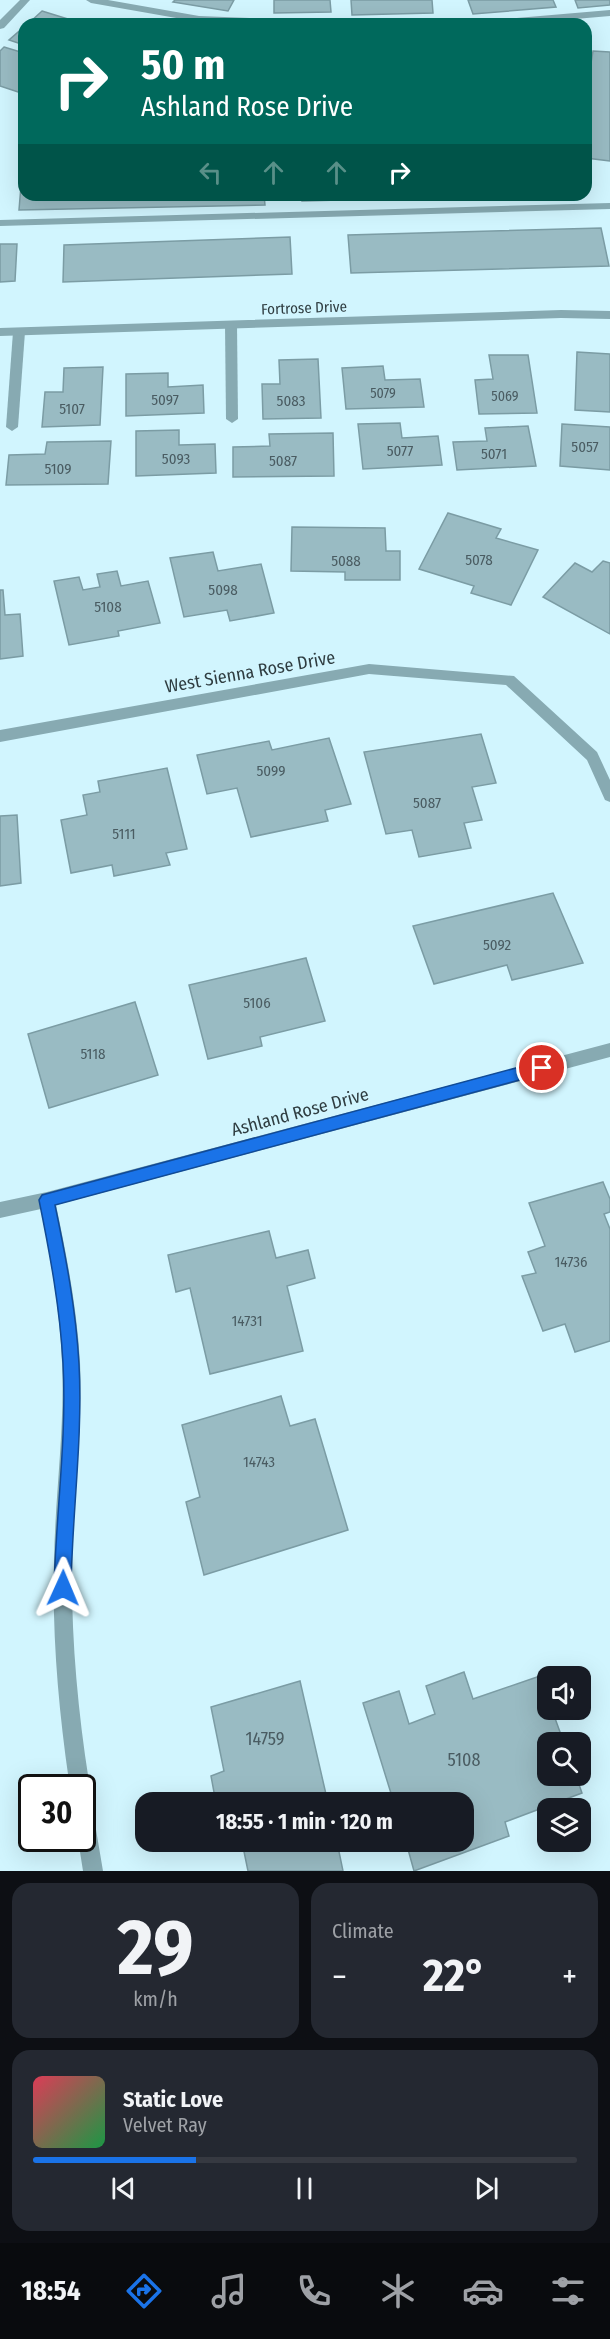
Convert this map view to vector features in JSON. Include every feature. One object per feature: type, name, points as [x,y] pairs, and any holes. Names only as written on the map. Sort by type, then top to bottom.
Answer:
[{"type":"street","points":[[0,26],[25,0]]},
{"type":"street","points":[[91,0],[193,18]]},
{"type":"street","points":[[552,18],[610,13]]},
{"type":"street","points":[[0,223],[610,206]]},
{"type":"street","name":"Fortrose Drive","points":[[0,333],[549,314],[610,315]]},
{"type":"street","points":[[231,325],[232,419]]},
{"type":"street","points":[[12,427],[19,332]]},
{"type":"street","name":"West Sienna Rose Drive","points":[[0,736],[369,669],[509,680],[592,756],[610,796]]},
{"type":"street","name":"Ashland Rose Drive","points":[[0,1210],[47,1200],[610,1050]]},
{"type":"street","points":[[47,1200],[63,1279],[71,1364],[72,1417],[64,1530],[63,1588],[69,1701],[78,1774]]},
{"type":"street","points":[[90,1852],[93,1871]]},
{"type":"building","points":[[175,0],[234,0],[228,11],[173,2]]},
{"type":"building","points":[[274,0],[330,0],[331,12],[274,13]]},
{"type":"building","points":[[351,0],[432,0],[433,13],[352,15]]},
{"type":"building","points":[[468,0],[553,0],[556,7],[473,14]]},
{"type":"building","points":[[575,0],[610,0],[610,5],[578,8]]},
{"type":"building","points":[[42,11],[65,18],[34,18]]},
{"type":"building","points":[[18,32],[18,43],[9,40]]},
{"type":"building","points":[[4,47],[18,51],[18,92],[0,86],[0,51]]},
{"type":"building","points":[[593,51],[610,52],[610,161],[592,159]]},
{"type":"building","points":[[20,201],[265,201],[265,205],[19,210]]},
{"type":"building","points":[[601,228],[609,266],[351,273],[348,235]]},
{"type":"building","points":[[290,237],[292,274],[63,282],[64,245]]},
{"type":"building","points":[[0,244],[17,244],[15,281],[0,282]]},
{"type":"building","points":[[577,352],[610,354],[610,412],[575,410]]},
{"type":"building","points":[[489,355],[528,355],[537,413],[479,414],[475,380],[493,379]]},
{"type":"building","points":[[318,359],[321,418],[263,419],[262,384],[280,384],[279,360]]},
{"type":"building","points":[[383,366],[385,380],[420,379],[424,407],[346,409],[342,368]]},
{"type":"building","points":[[103,367],[100,425],[42,427],[45,392],[63,392],[64,368]]},
{"type":"building","points":[[168,373],[168,387],[203,385],[204,413],[126,416],[126,374]]},
{"type":"building","points":[[400,423],[402,438],[438,436],[442,465],[363,469],[358,424]]},
{"type":"building","points":[[562,424],[610,427],[610,470],[560,466]]},
{"type":"building","points":[[528,426],[536,466],[457,470],[453,442],[487,441],[485,428]]},
{"type":"building","points":[[179,430],[179,445],[215,444],[216,473],[136,476],[136,431]]},
{"type":"building","points":[[333,433],[334,476],[233,477],[233,447],[270,446],[269,434]]},
{"type":"building","points":[[111,441],[108,484],[6,485],[9,455],[45,454],[47,442]]},
{"type":"building","points":[[448,513],[501,529],[496,538],[538,550],[511,605],[471,593],[474,586],[419,569]]},
{"type":"building","points":[[292,527],[385,528],[386,551],[400,551],[400,580],[345,580],[345,572],[291,571]]},
{"type":"building","points":[[213,552],[218,571],[261,564],[274,613],[230,621],[227,610],[184,617],[170,558]]},
{"type":"building","points":[[603,561],[610,563],[610,634],[543,597],[575,563],[592,572]]},
{"type":"building","points":[[117,571],[121,586],[148,581],[160,623],[118,631],[119,636],[69,645],[54,581],[79,577],[83,590],[100,587],[97,574]]},
{"type":"building","points":[[0,590],[3,590],[5,615],[20,614],[23,656],[0,659]]},
{"type":"building","points":[[481,734],[496,783],[472,787],[482,820],[464,823],[471,848],[419,857],[412,830],[386,834],[364,752]]},
{"type":"building","points":[[329,738],[351,804],[325,810],[328,821],[251,837],[237,788],[207,794],[197,755],[269,741],[272,750]]},
{"type":"building","points":[[167,768],[187,849],[166,853],[170,865],[114,876],[112,865],[71,873],[61,820],[87,815],[83,795],[100,792],[98,781]]},
{"type":"building","points":[[17,815],[21,883],[0,886],[0,816]]},
{"type":"building","points":[[553,893],[583,963],[512,980],[507,965],[434,984],[413,926]]},
{"type":"building","points":[[306,958],[325,1021],[260,1037],[262,1046],[208,1059],[189,985]]},
{"type":"building","points":[[135,1002],[158,1075],[49,1108],[28,1034]]},
{"type":"building","points":[[603,1182],[610,1199],[610,1212],[604,1214],[610,1229],[610,1341],[575,1352],[565,1324],[543,1331],[522,1276],[536,1273],[528,1252],[545,1246],[529,1203]]},
{"type":"building","points":[[269,1231],[276,1258],[308,1250],[315,1278],[287,1286],[303,1351],[210,1374],[190,1288],[176,1292],[168,1255]]},
{"type":"building","points":[[281,1396],[290,1426],[315,1419],[348,1530],[204,1575],[186,1502],[200,1497],[182,1425]]},
{"type":"building","points":[[464,1672],[473,1699],[537,1677],[537,1720],[556,1720],[560,1732],[537,1732],[537,1786],[580,1786],[582,1793],[569,1798],[537,1798],[537,1810],[505,1822],[509,1836],[474,1849],[474,1792],[391,1792],[363,1703],[399,1691],[409,1724],[435,1714],[426,1686]]},
{"type":"building","points":[[300,1681],[325,1792],[214,1792],[211,1776],[224,1771],[211,1707]]},
{"type":"building","points":[[244,1852],[339,1852],[343,1871],[248,1871]]},
{"type":"building","points":[[409,1852],[466,1852],[414,1871]]},
{"type":"route","points":[[63,1588],[64,1530],[72,1417],[71,1364],[63,1279],[47,1200],[542,1068]]}]
